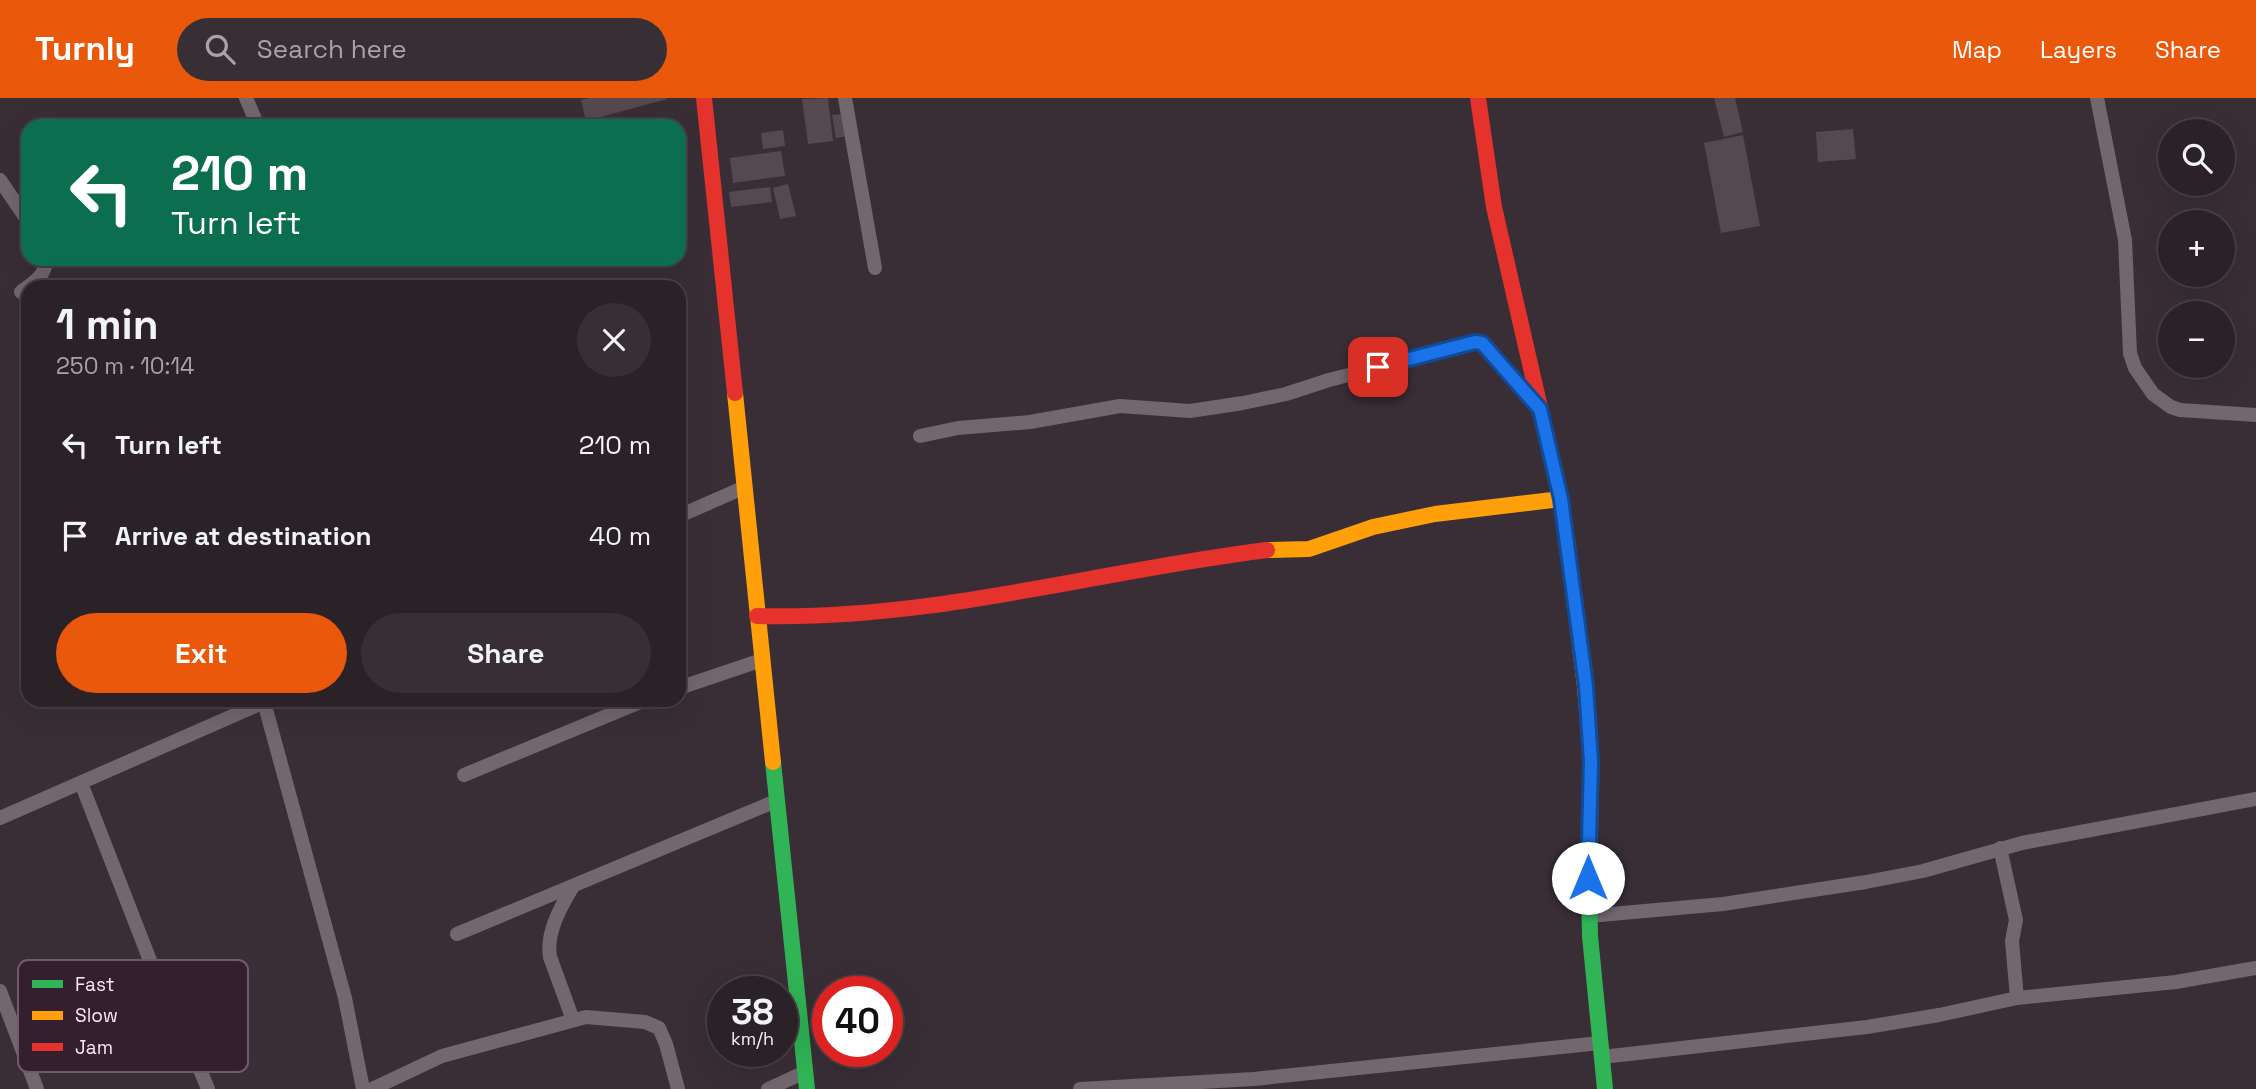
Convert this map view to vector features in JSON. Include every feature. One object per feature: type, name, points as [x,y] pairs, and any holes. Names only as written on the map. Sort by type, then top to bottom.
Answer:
[{"type":"street","points":[[246,98],[255,119]]},
{"type":"street","points":[[704,98],[807,1089]]},
{"type":"street","points":[[845,98],[875,268]]},
{"type":"street","points":[[1478,98],[1494,207],[1561,499],[1587,711],[1591,774],[1589,916],[1605,1089]]},
{"type":"street","points":[[2097,98],[2125,240],[2130,353],[2135,368],[2153,394],[2171,407],[2180,410],[2256,415]]},
{"type":"street","points":[[0,180],[21,211]]},
{"type":"street","points":[[920,436],[958,428],[1030,422],[1115,407],[1190,411],[1243,403],[1479,342],[1486,345],[1540,409]]},
{"type":"street","points":[[686,513],[743,488]]},
{"type":"street","points":[[757,616],[792,617],[972,601],[1202,558],[1273,549],[1309,549],[1373,527],[1435,514],[1561,499]]},
{"type":"street","points":[[686,686],[762,660]]},
{"type":"street","points":[[0,818],[253,707]]},
{"type":"street","points":[[269,707],[345,998],[363,1089]]},
{"type":"street","points":[[464,775],[628,707]]},
{"type":"street","points":[[81,783],[151,960]]},
{"type":"street","points":[[1589,916],[1723,904],[1866,882],[1923,871],[2000,848],[2256,799]]},
{"type":"street","points":[[457,934],[776,801]]},
{"type":"street","points":[[2000,848],[2016,920],[2012,942],[2017,998]]},
{"type":"street","points":[[572,888],[558,916],[548,946],[573,1020]]},
{"type":"street","points":[[1080,1089],[1254,1079],[1867,1027],[2017,998],[2176,982],[2256,968]]},
{"type":"street","points":[[0,990],[18,1038]]},
{"type":"street","points":[[372,1089],[442,1056],[573,1020],[596,1017],[653,1024],[663,1035],[678,1089]]},
{"type":"street","points":[[31,1072],[37,1089]]},
{"type":"street","points":[[201,1072],[208,1089]]},
{"type":"street","points":[[768,1089],[805,1072]]},
{"type":"building","points":[[828,98],[833,141],[808,144],[802,99]]},
{"type":"building","points":[[1714,98],[1735,98],[1743,132],[1724,137]]},
{"type":"building","points":[[667,99],[593,119],[586,119],[581,100]]},
{"type":"building","points":[[845,114],[848,136],[836,138],[832,115]]},
{"type":"building","points":[[1853,129],[1856,159],[1818,162],[1816,132]]},
{"type":"building","points":[[783,130],[785,146],[763,149],[761,133]]},
{"type":"building","points":[[1743,135],[1760,226],[1721,233],[1704,143]]},
{"type":"building","points":[[781,151],[785,176],[733,183],[730,158]]},
{"type":"building","points":[[788,184],[796,216],[780,219],[773,188]]},
{"type":"building","points":[[770,187],[772,202],[731,207],[729,192]]},
{"type":"traffic: fast","points":[[773,762],[807,1089]]},
{"type":"traffic: fast","points":[[1589,896],[1590,936],[1605,1089]]},
{"type":"traffic: slow","points":[[735,393],[773,762]]},
{"type":"traffic: slow","points":[[1267,550],[1309,549],[1373,527],[1435,514],[1561,499]]},
{"type":"traffic: slow","points":[[1573,590],[1591,762],[1589,896]]},
{"type":"traffic: jam","points":[[704,98],[735,393]]},
{"type":"traffic: jam","points":[[1478,98],[1494,207],[1561,499],[1573,590]]},
{"type":"traffic: jam","points":[[757,616],[886,611],[950,603],[1267,550]]},
{"type":"route","points":[[1378,367],[1475,342],[1482,343],[1540,409],[1561,499],[1586,686],[1591,762],[1588,878]]}]
